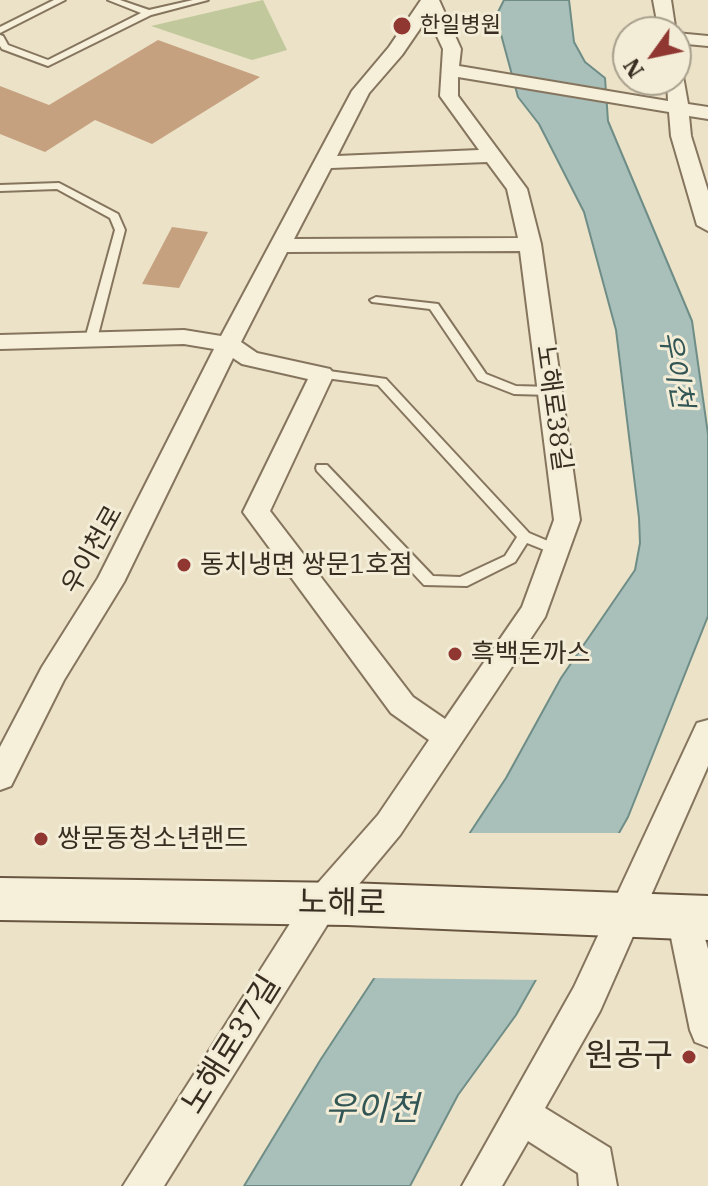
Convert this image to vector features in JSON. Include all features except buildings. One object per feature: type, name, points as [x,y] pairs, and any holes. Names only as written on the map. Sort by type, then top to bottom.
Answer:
[{"type":"main road","name":"노해로","points":[[0,899],[334,903],[696,918]]},
{"type":"street","name":"노해로38길","points":[[334,903],[535,610],[567,520],[530,244],[517,189],[449,96],[452,49],[430,1]]},
{"type":"street","name":"우이천로","points":[[0,777],[52,675],[110,582],[279,246],[361,91],[396,51],[430,1]]},
{"type":"street","points":[[453,71],[708,113]]},
{"type":"street","points":[[679,96],[681,136],[708,225]]},
{"type":"street","points":[[326,162],[492,156]]},
{"type":"street","points":[[279,246],[530,244]]},
{"type":"street","points":[[0,342],[184,337],[229,345],[250,359],[322,374],[256,512],[402,705],[449,738]]},
{"type":"street","points":[[481,1186],[587,999],[614,915],[708,732]]},
{"type":"street","name":"노해로37길","points":[[142,1186],[334,903]]},
{"type":"street","name":"노해로","points":[[696,918],[708,1030]]},
{"type":"street","points":[[523,1116],[596,1162],[598,1186]]},
{"type":"lane","points":[[0,30],[61,0]]},
{"type":"lane","points":[[112,0],[148,13]]},
{"type":"lane","points":[[0,38],[5,47],[48,63],[148,13],[204,0]]},
{"type":"lane","points":[[0,188],[59,186],[114,216],[120,230],[91,339]]},
{"type":"lane","points":[[376,300],[434,306],[482,377],[514,390],[551,391]]},
{"type":"lane","points":[[322,374],[382,382],[524,536],[557,550]]},
{"type":"lane","points":[[322,468],[429,581],[462,582],[498,565],[510,559],[524,536]]},
{"type":"green space","points":[[263,0],[287,50],[252,60],[151,26]]},
{"type":"water","name":"우이천","points":[[504,0],[569,0],[574,42],[585,62],[605,78],[608,121],[692,321],[708,434],[708,616],[628,817],[516,1015],[458,1095],[410,1186],[244,1186],[321,1059],[506,778],[561,678],[635,570],[640,543],[639,518],[616,330],[584,212],[539,124],[518,97],[496,16]]},
{"type":"pier","points":[[464,833],[623,833],[540,980],[369,978]]},
{"type":"place","name":"한일병원","points":[[402,26]]},
{"type":"place","name":"동치냉면 쌍문1호점","points":[[184,565]]},
{"type":"place","name":"흑백돈까스","points":[[455,654]]},
{"type":"place","name":"쌍문동청소년랜드","points":[[41,839]]},
{"type":"place","name":"원공구","points":[[689,1057]]}]
